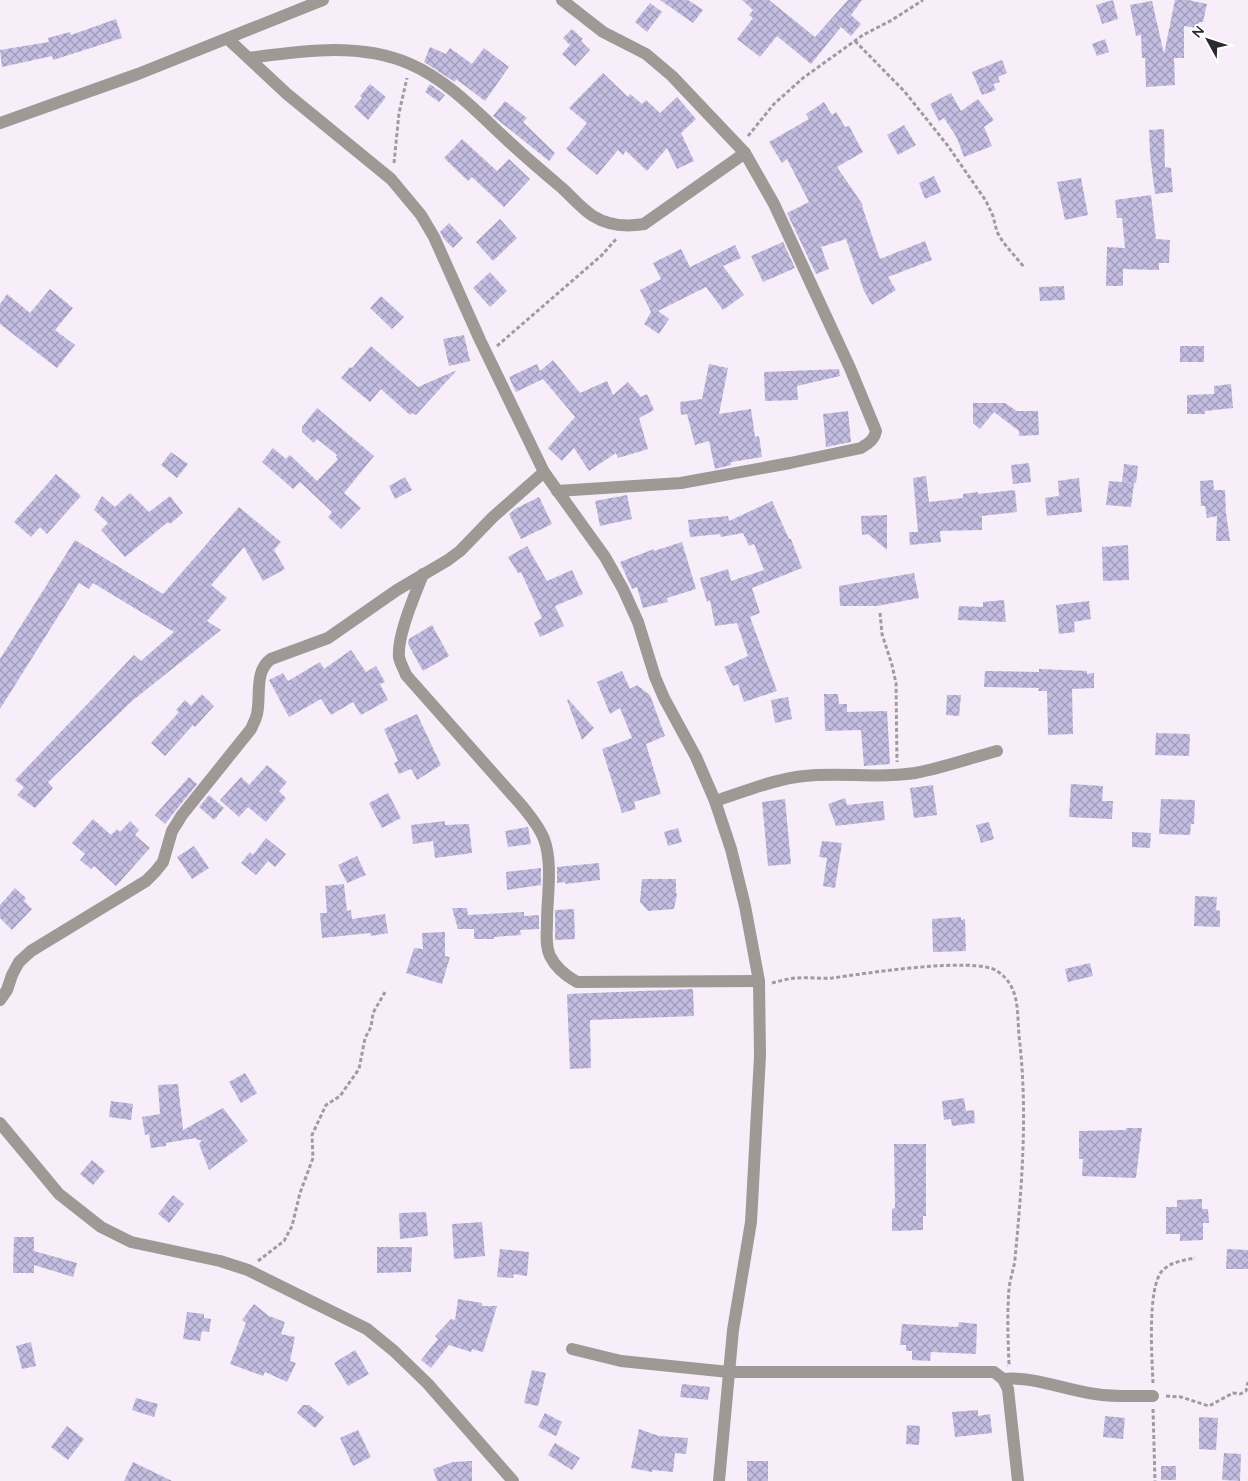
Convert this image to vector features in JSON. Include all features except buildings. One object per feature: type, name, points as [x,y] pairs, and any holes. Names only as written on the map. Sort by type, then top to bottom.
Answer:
[{"type":"street","points":[[0,123],[138,74],[323,0]]},
{"type":"street","points":[[557,492],[681,484],[708,479],[861,448],[870,443],[875,437],[876,430],[850,368],[774,204],[742,150],[672,76],[646,54],[603,32],[562,0]]},
{"type":"street","points":[[228,39],[287,94],[392,179],[421,215],[434,237],[487,354],[544,472],[605,557],[622,589],[638,622],[655,677],[664,698],[696,757],[715,801],[731,849],[745,906],[759,983],[760,1056],[751,1222],[733,1330],[719,1481]]},
{"type":"street","points":[[249,58],[285,53],[350,50],[378,53],[411,65],[460,96],[522,154],[593,216],[612,224],[627,227],[644,224],[742,150]]},
{"type":"street","points":[[0,1000],[7,990],[19,962],[31,951],[146,881],[156,872],[162,862],[172,831],[251,729],[257,713],[260,674],[265,663],[271,659],[328,638],[397,590],[460,551],[493,517],[544,472]]},
{"type":"street","points":[[423,574],[400,645],[399,658],[406,675],[538,825],[544,840],[549,873],[546,946],[558,968],[566,976],[577,982],[759,983]]},
{"type":"street","points":[[715,801],[779,781],[802,776],[831,774],[897,775],[916,772],[997,751]]},
{"type":"street","points":[[0,1123],[58,1194],[101,1227],[131,1242],[220,1261],[248,1270],[367,1328],[428,1384],[513,1481]]},
{"type":"street","points":[[572,1349],[621,1361],[729,1372],[994,1372],[1008,1389],[1018,1481]]},
{"type":"street","points":[[1000,1377],[1017,1378],[1094,1394],[1123,1397],[1153,1396]]},
{"type":"path","points":[[742,150],[774,104],[786,91],[863,34],[892,20],[923,0]]},
{"type":"path","points":[[854,41],[905,92],[948,146],[986,201],[994,216],[997,232],[1003,242],[1024,267]]},
{"type":"path","points":[[392,179],[400,112],[411,65]]},
{"type":"path","points":[[487,354],[602,255],[627,227]]},
{"type":"path","points":[[880,613],[882,634],[896,683],[897,775]]},
{"type":"path","points":[[759,983],[796,978],[830,978],[928,967],[964,966],[983,966],[995,970],[1008,980],[1015,996],[1023,1069],[1025,1114],[1018,1230],[1009,1286],[1007,1317],[1009,1364],[1000,1377]]},
{"type":"path","points":[[248,1270],[284,1241],[292,1226],[300,1193],[313,1158],[312,1136],[326,1105],[340,1096],[359,1069],[365,1038],[371,1028],[373,1012],[385,992]]},
{"type":"path","points":[[1155,1481],[1152,1316],[1155,1291],[1161,1272],[1180,1261],[1195,1258]]},
{"type":"path","points":[[1153,1396],[1182,1397],[1209,1406],[1233,1393],[1240,1394],[1246,1391],[1248,1382]]}]
